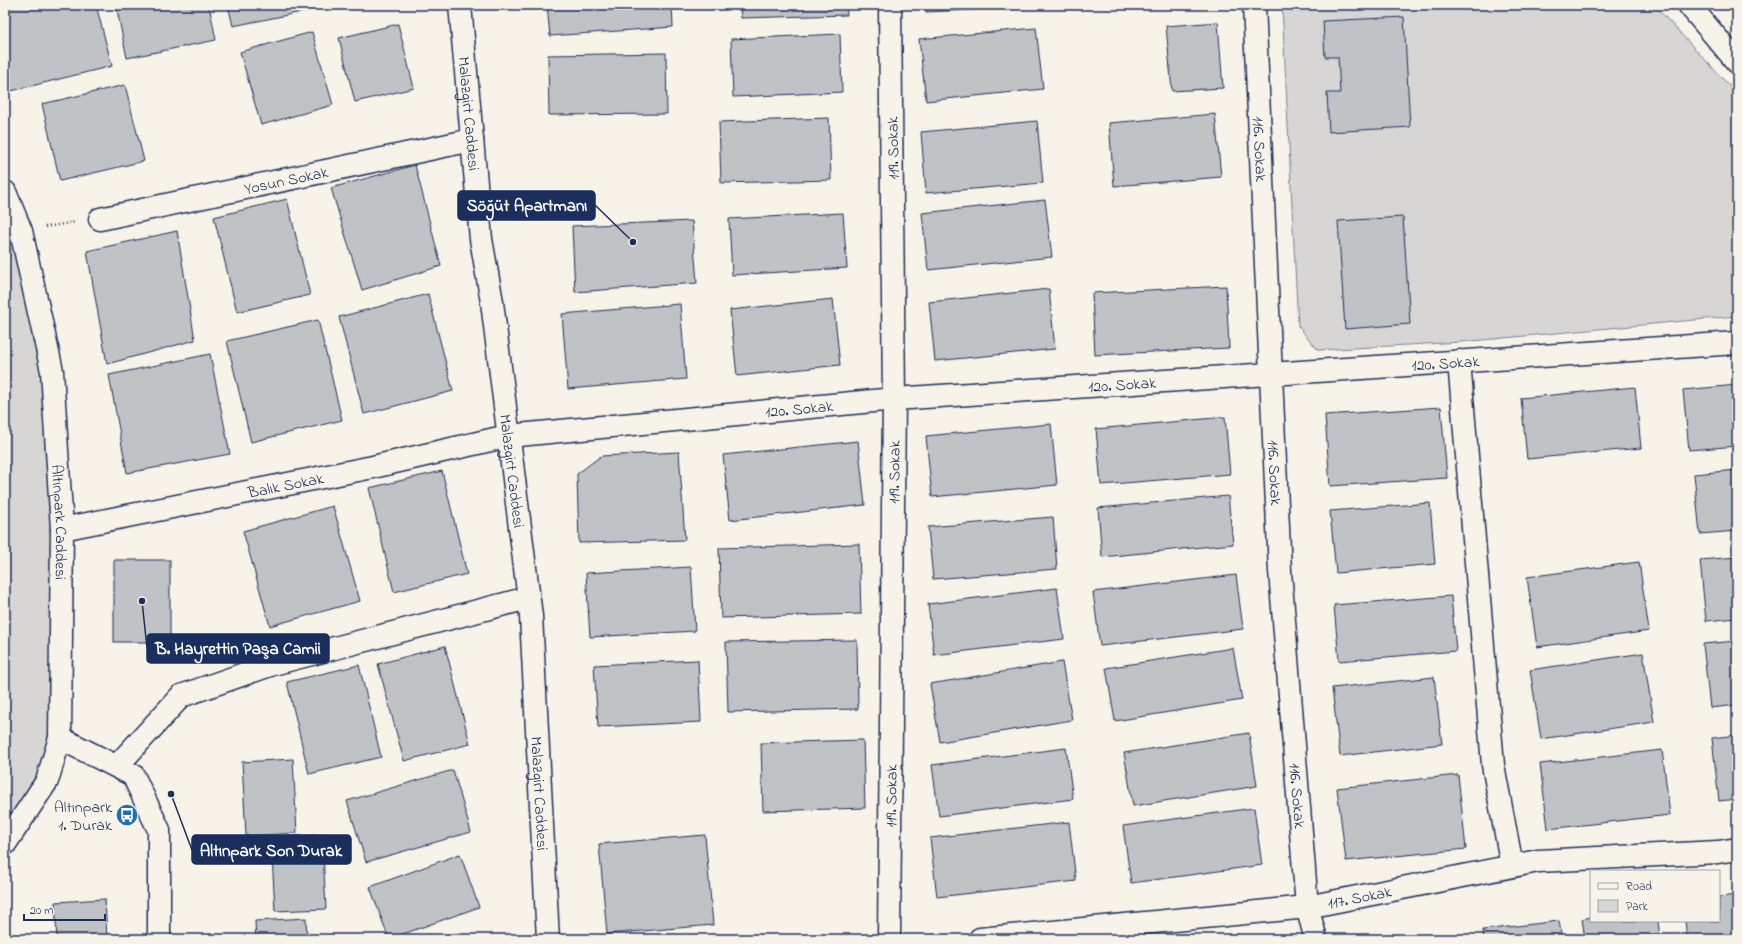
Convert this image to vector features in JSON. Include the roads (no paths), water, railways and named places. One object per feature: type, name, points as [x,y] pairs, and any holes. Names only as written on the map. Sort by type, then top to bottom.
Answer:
[{"type":"street","name":"Malazgirt Caddesi","points":[[460,5],[481,239],[492,302],[531,623],[548,939]]},
{"type":"street","name":"119. Sokak","points":[[889,939],[894,399],[890,5]]},
{"type":"street","name":"116. Sokak","points":[[1254,5],[1280,571],[1308,906],[1316,939]]},
{"type":"street","points":[[1689,5],[1737,62]]},
{"type":"street","name":"Yosun Sokak","points":[[100,219],[472,140]]},
{"type":"street","name":"Altınpark Caddesi","points":[[5,192],[21,231],[52,371],[62,529],[60,738],[47,781],[5,844]]},
{"type":"street","name":"120. Sokak","points":[[508,436],[894,399],[1737,343]]},
{"type":"street","points":[[1459,361],[1493,765],[1512,866]]},
{"type":"street","name":"Balık Sokak","points":[[62,529],[374,467],[508,436]]},
{"type":"street","points":[[116,766],[181,696],[273,664],[528,598]]},
{"type":"street","points":[[60,738],[133,775],[159,830],[160,939]]},
{"type":"street","name":"117. Sokak","points":[[980,939],[1308,906],[1538,861],[1718,852],[1737,849]]},
{"type":"place","name":"Söğüt Apartmanı","points":[[633,242]]},
{"type":"place","name":"B. Hayrettin Paşa Camii","points":[[142,601]]},
{"type":"place","name":"Altınpark Son Durak","points":[[171,794]]},
{"type":"place","name":"Altınpark 1. Durak","points":[[127,815]]}]
